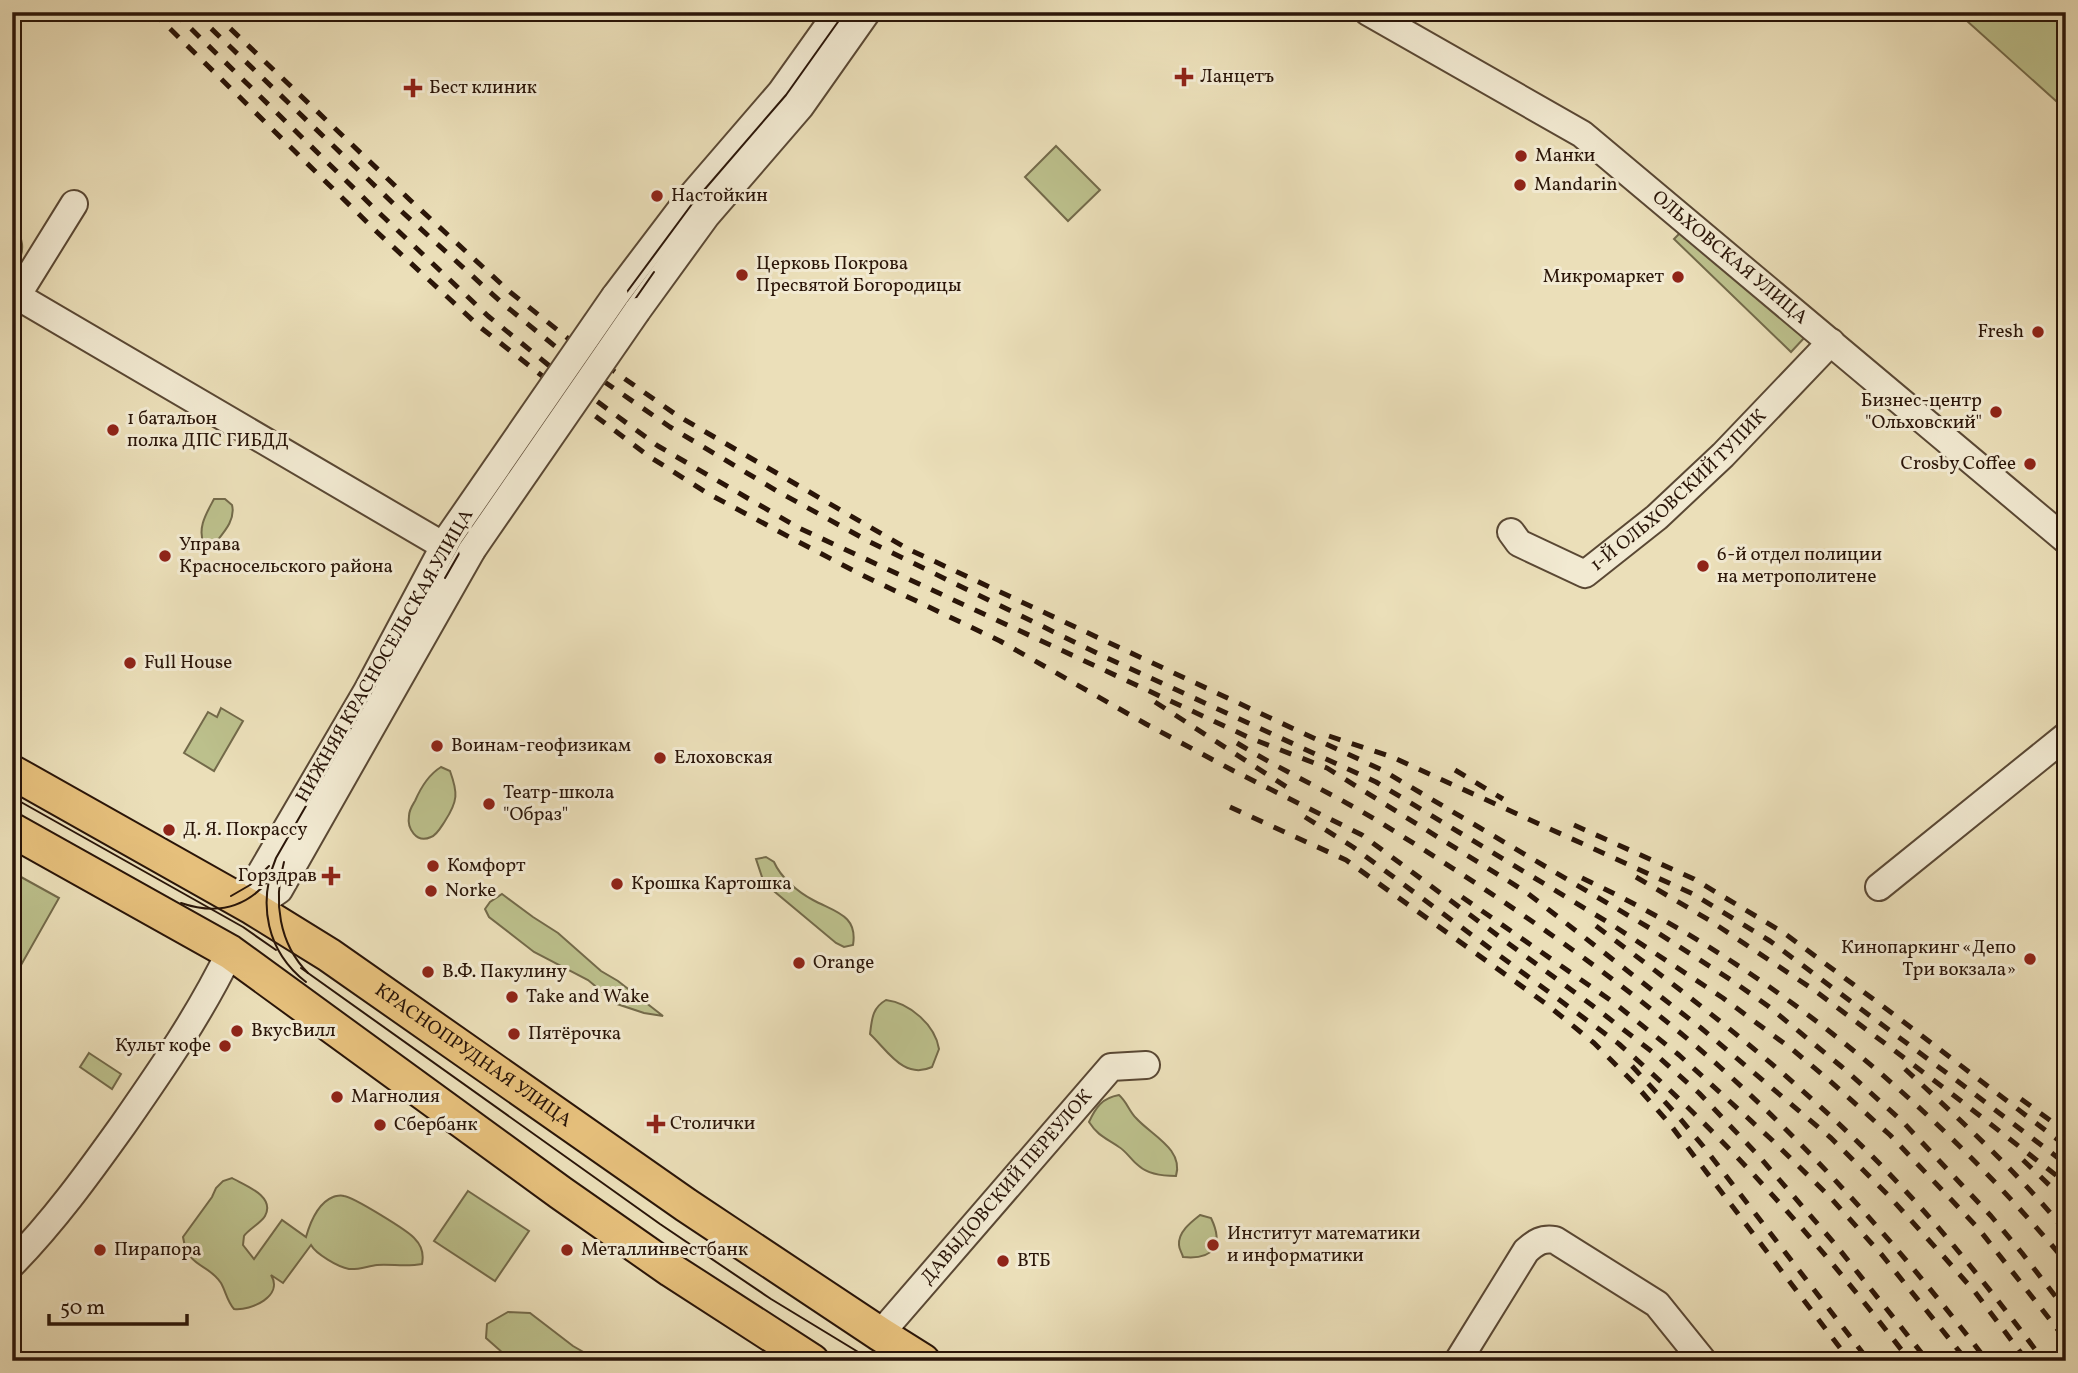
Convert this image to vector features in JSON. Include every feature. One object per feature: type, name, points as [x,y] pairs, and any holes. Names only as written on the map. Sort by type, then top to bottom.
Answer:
[{"type":"main road","name":"КРАСНОПРУДНАЯ УЛИЦА","points":[[12,772],[253,908],[329,955],[685,1206],[923,1361]]},
{"type":"main road","points":[[12,830],[230,952],[561,1193],[671,1270],[812,1361]]},
{"type":"main road","points":[[230,952],[253,908]]},
{"type":"street","name":"НИЖНЯЯ КРАСНОСЕЛЬСКАЯ УЛИЦА","points":[[253,908],[259,876],[367,691],[447,541],[615,296],[687,201],[781,92],[838,12]]},
{"type":"street","name":"НИЖНЯЯ КРАСНОСЕЛЬСКАЯ УЛИЦА","points":[[253,908],[279,890],[472,550],[706,216],[800,107],[867,12]]},
{"type":"street","name":"ОЛЬХОВСКАЯ УЛИЦА","points":[[1368,12],[1583,134],[2066,540]]},
{"type":"street","points":[[74,204],[14,297],[447,541]]},
{"type":"street","name":"1-Й ОЛЬХОВСКИЙ ТУПИК","points":[[1511,532],[1519,542],[1585,574],[1657,517],[1723,455],[1831,342]]},
{"type":"street","points":[[1880,887],[2066,736]]},
{"type":"street","points":[[12,1264],[64,1206],[137,1105],[184,1037],[230,952]]},
{"type":"street","name":"ДАВЫДОВСКИЙ ПЕРЕУЛОК","points":[[880,1334],[1111,1066],[1146,1065]]},
{"type":"street","points":[[1458,1361],[1526,1251],[1536,1241],[1546,1239],[1555,1240],[1567,1247],[1657,1304],[1703,1361]]},
{"type":"green space","points":[[1957,12],[2066,12],[2066,110]]},
{"type":"green space","points":[[1056,146],[1100,190],[1068,221],[1025,177]]},
{"type":"green space","points":[[12,225],[19,234],[22,249],[17,264],[12,265]]},
{"type":"green space","points":[[1684,229],[1805,337],[1791,352],[1674,239]]},
{"type":"green space","points":[[214,499],[225,499],[232,505],[232,516],[213,546],[204,545],[202,527]]},
{"type":"green space","points":[[221,708],[243,721],[214,771],[184,753],[208,712],[217,717]]},
{"type":"green space","points":[[441,767],[450,771],[455,791],[454,802],[437,833],[426,839],[417,837],[411,830],[410,812],[425,782]]},
{"type":"green space","points":[[766,857],[774,862],[785,879],[796,889],[848,921],[854,935],[853,945],[844,947],[836,943],[769,887],[763,880],[756,859]]},
{"type":"green space","points":[[12,872],[59,898],[12,981]]},
{"type":"green space","points":[[502,894],[558,933],[601,971],[663,1016],[617,1004],[588,980],[534,952],[489,917],[485,909]]},
{"type":"green space","points":[[886,1000],[912,1010],[927,1024],[939,1049],[932,1067],[913,1070],[905,1067],[870,1034],[875,1010]]},
{"type":"green space","points":[[89,1053],[121,1074],[112,1089],[80,1067]]},
{"type":"green space","points":[[1119,1095],[1136,1118],[1171,1150],[1177,1166],[1176,1176],[1143,1169],[1092,1127],[1089,1122],[1100,1104]]},
{"type":"green space","points":[[232,1178],[257,1192],[266,1203],[265,1216],[244,1236],[243,1245],[254,1259],[282,1220],[306,1237],[319,1209],[328,1200],[341,1196],[369,1208],[411,1235],[421,1247],[422,1264],[349,1269],[328,1260],[311,1245],[283,1283],[271,1275],[273,1289],[264,1301],[234,1309],[216,1276],[189,1255],[183,1237],[216,1188],[223,1181]]},
{"type":"green space","points":[[468,1191],[529,1231],[495,1281],[434,1241]]},
{"type":"green space","points":[[1200,1215],[1211,1218],[1216,1243],[1209,1253],[1202,1256],[1183,1257],[1179,1240],[1186,1228]]},
{"type":"green space","points":[[508,1312],[530,1313],[573,1346],[599,1361],[512,1361],[486,1338],[487,1324]]},
{"type":"tram line","points":[[306,982],[282,956],[269,926],[267,893],[276,858],[371,693],[455,539],[621,300],[692,204],[786,95],[845,12]]},
{"type":"tram line","points":[[445,578],[464,545],[654,272]]},
{"type":"tram line","points":[[12,797],[243,927],[276,950]]},
{"type":"tram line","points":[[284,862],[279,892],[281,921],[290,949],[308,973]]},
{"type":"tram line","points":[[231,896],[250,885],[269,866]]},
{"type":"tram line","points":[[181,903],[206,908],[230,906],[250,897],[269,880]]},
{"type":"tram line","points":[[301,968],[660,1224],[771,1299],[873,1361]]},
{"type":"railway","points":[[153,12],[377,232],[480,327],[650,457],[707,493],[793,539],[1000,641],[1146,724],[1362,835],[1593,1006],[1655,1054],[1699,1093],[1757,1154],[1835,1244],[1928,1361]]},
{"type":"railway","points":[[174,12],[488,316],[557,372],[658,446],[799,528],[1250,738],[1327,768],[1526,892],[1701,1028],[1831,1138],[1888,1195],[1975,1292],[2027,1361]]},
{"type":"railway","points":[[194,12],[399,209],[502,303],[567,356],[670,427],[777,491],[870,542],[1103,656],[1376,782],[1614,926],[1723,998],[1793,1050],[1890,1135],[1978,1228],[2066,1340]]},
{"type":"railway","points":[[213,12],[510,292],[575,344],[678,416],[908,549],[1382,770],[1658,933],[1734,982],[1768,1006],[1842,1067],[1902,1121],[1991,1216],[2066,1310]]},
{"type":"railway","points":[[1155,702],[1296,793]]},
{"type":"railway","points":[[1329,736],[1392,757],[1693,894],[1770,941],[2066,1164]]},
{"type":"railway","points":[[1237,743],[1363,812],[1468,878],[1641,1001],[1720,1067],[1827,1171],[1893,1245],[1987,1361]]},
{"type":"railway","points":[[1455,770],[1503,799]]},
{"type":"railway","points":[[1230,807],[1346,860],[1545,1003],[1594,1043],[1669,1123],[1850,1361]]},
{"type":"railway","points":[[1305,817],[1353,847],[1619,1044],[1698,1117],[1772,1195],[1843,1277],[1910,1361]]},
{"type":"railway","points":[[1574,825],[1694,879],[1784,933],[2066,1146]]},
{"type":"railway","points":[[1636,877],[1709,920],[1814,990],[2066,1183]]},
{"type":"railway","points":[[1582,878],[1651,913],[1718,953],[1783,996],[1845,1043],[1961,1147],[2015,1203],[2066,1262]]},
{"type":"railway","points":[[1462,897],[1613,1002],[1679,1055],[1772,1140],[1829,1196],[1882,1255],[1967,1361]]},
{"type":"railway","points":[[1596,926],[1754,1049],[1864,1148],[1919,1205],[2044,1361]]},
{"type":"railway","points":[[1632,1066],[1703,1146],[1869,1361]]},
{"type":"railway","points":[[1905,1069],[2009,1168],[2066,1232]]},
{"type":"railway","points":[[2021,1099],[2066,1132]]},
{"type":"railway","points":[[2023,1160],[2066,1201]]},
{"type":"place","name":"Ланцетъ","points":[[1184,77]]},
{"type":"place","name":"Бест клиник","points":[[413,88]]},
{"type":"place","name":"Манки","points":[[1521,156]]},
{"type":"place","name":"Mandarin","points":[[1520,185]]},
{"type":"place","name":"Настойкин","points":[[657,196]]},
{"type":"place","name":"Церковь Покрова Пресвятой Богородицы","points":[[742,275]]},
{"type":"place","name":"Микромаркет","points":[[1678,277]]},
{"type":"place","name":"Fresh","points":[[2038,332]]},
{"type":"place","name":"Бизнес-центр \"Ольховский\"","points":[[1996,412]]},
{"type":"place","name":"1 батальон полка ДПС ГИБДД","points":[[113,430]]},
{"type":"place","name":"Crosby Coffee","points":[[2030,464]]},
{"type":"place","name":"Управа Красносельского района","points":[[165,556]]},
{"type":"place","name":"6-й отдел полиции на метрополитене","points":[[1703,566]]},
{"type":"place","name":"Full House","points":[[130,663]]},
{"type":"place","name":"Воинам-геофизикам","points":[[437,746]]},
{"type":"place","name":"Елоховская","points":[[660,758]]},
{"type":"place","name":"Театр-школа \"Образ\"","points":[[489,804]]},
{"type":"place","name":"Д. Я. Покрассу","points":[[169,830]]},
{"type":"place","name":"Комфорт","points":[[433,866]]},
{"type":"place","name":"Горздрав","points":[[331,876]]},
{"type":"place","name":"Крошка Картошка","points":[[617,884]]},
{"type":"place","name":"Norke","points":[[431,891]]},
{"type":"place","name":"Кинопаркинг «Депо Три вокзала»","points":[[2030,959]]},
{"type":"place","name":"Orange","points":[[799,963]]},
{"type":"place","name":"В.Ф. Пакулину","points":[[428,972]]},
{"type":"place","name":"Take and Wake","points":[[512,997]]},
{"type":"place","name":"ВкусВилл","points":[[237,1031]]},
{"type":"place","name":"Пятёрочка","points":[[514,1034]]},
{"type":"place","name":"Культ кофе","points":[[225,1046]]},
{"type":"place","name":"Магнолия","points":[[337,1097]]},
{"type":"place","name":"Столички","points":[[656,1124]]},
{"type":"place","name":"Сбербанк","points":[[380,1125]]},
{"type":"place","name":"Институт математики и информатики","points":[[1213,1245]]},
{"type":"place","name":"Пирапора","points":[[100,1250]]},
{"type":"place","name":"Металлинвестбанк","points":[[567,1250]]},
{"type":"place","name":"ВТБ","points":[[1003,1261]]}]
